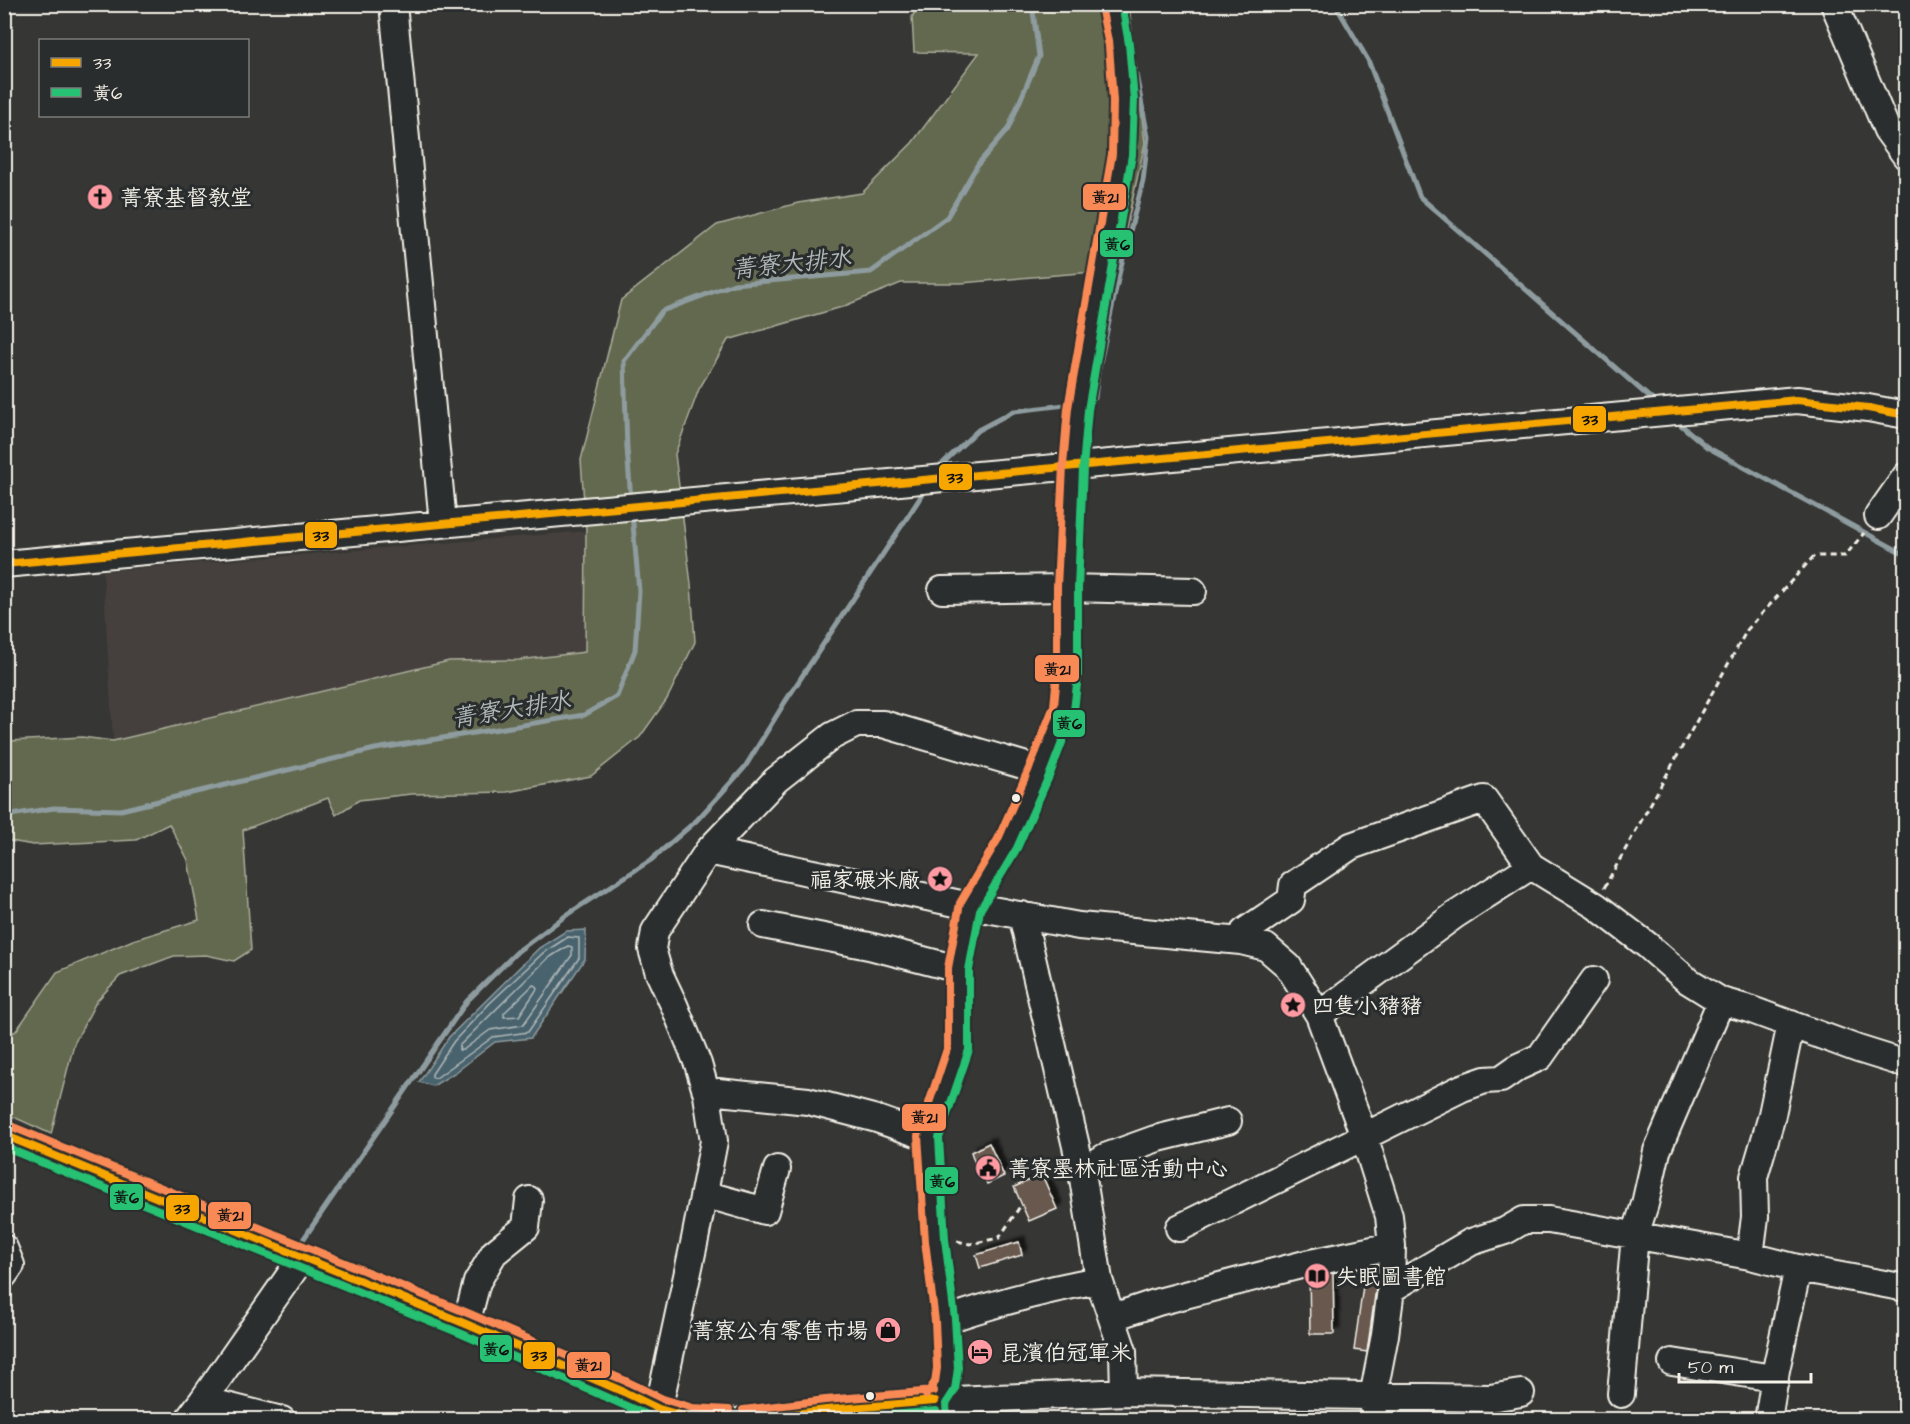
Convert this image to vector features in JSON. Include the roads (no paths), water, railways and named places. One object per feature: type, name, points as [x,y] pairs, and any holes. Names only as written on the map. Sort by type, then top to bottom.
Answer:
[{"type":"street","points":[[393,4],[443,523]]},
{"type":"street","points":[[936,1410],[945,1386],[948,1369],[945,1320],[935,1240],[928,1137],[958,1048],[958,969],[970,906],[1007,844],[1064,709],[1068,675],[1066,588],[1078,410],[1122,155],[1124,101],[1119,45],[1111,4]]},
{"type":"street","points":[[1834,4],[1887,130],[1905,156]]},
{"type":"street","points":[[4,564],[1797,400],[1868,408],[1905,415]]},
{"type":"street","points":[[1878,516],[1905,476]]},
{"type":"street","points":[[942,591],[1066,588],[1193,591]]},
{"type":"street","points":[[657,1414],[714,1141],[707,1095],[686,1034],[658,973],[652,949],[655,931],[708,851],[776,780],[832,736],[856,724],[883,724],[1040,770]]},
{"type":"street","points":[[1241,941],[1244,933],[1291,900],[1293,885],[1351,846],[1484,799],[1531,867],[1596,906],[1647,945],[1687,980],[1721,1001],[1905,1064]]},
{"type":"street","points":[[708,851],[970,906],[1079,926],[1241,941],[1266,948],[1288,966],[1319,1015],[1364,1136],[1389,1216],[1392,1246],[1391,1289],[1373,1408]]},
{"type":"street","points":[[1319,1015],[1455,915],[1531,867]]},
{"type":"street","points":[[1022,915],[1082,1172],[1099,1280],[1123,1351],[1124,1392]]},
{"type":"street","points":[[763,925],[869,946],[958,969]]},
{"type":"street","points":[[1179,1228],[1462,1088],[1485,1080],[1501,1079],[1518,1067],[1540,1057],[1594,980]]},
{"type":"street","points":[[1621,1394],[1635,1235],[1645,1204],[1657,1151],[1721,1001]]},
{"type":"street","points":[[1750,1256],[1755,1217],[1754,1177],[1771,1119],[1791,1024]]},
{"type":"street","points":[[707,1095],[718,1092],[808,1101],[877,1119],[928,1137]]},
{"type":"street","points":[[1082,1172],[1105,1157],[1155,1139],[1228,1120]]},
{"type":"street","points":[[4,1135],[466,1324],[624,1392],[657,1414],[728,1419]]},
{"type":"street","points":[[704,1194],[765,1212],[777,1169]]},
{"type":"street","points":[[466,1324],[477,1282],[494,1253],[526,1227],[530,1200]]},
{"type":"street","points":[[1391,1289],[1471,1242],[1505,1231],[1524,1220],[1549,1220],[1635,1235],[1905,1288]]},
{"type":"street","points":[[1113,1317],[1158,1302],[1301,1265],[1392,1246]]},
{"type":"street","points":[[4,1248],[11,1265],[4,1275]]},
{"type":"street","points":[[282,1419],[195,1410],[302,1258]]},
{"type":"street","points":[[1768,1419],[1798,1268]]},
{"type":"street","points":[[945,1320],[986,1306],[1054,1288],[1099,1280]]},
{"type":"street","points":[[1672,1362],[1767,1377],[1775,1381]]},
{"type":"street","points":[[744,1419],[936,1410],[1124,1392],[1373,1408],[1490,1398],[1521,1393]]},
{"type":"water","points":[[586,930],[585,959],[531,1038],[495,1042],[456,1072],[433,1086],[419,1082],[449,1037],[539,948],[566,931]]},
{"type":"waterway","name":"菁寮大排水","points":[[631,501],[624,361],[662,311],[734,284],[871,272],[947,217],[978,164],[1008,129],[1039,56],[1032,4]]},
{"type":"waterway","points":[[1335,4],[1368,60],[1420,197],[1657,404]]},
{"type":"waterway","points":[[1095,398],[1098,373],[1120,270],[1143,181],[1148,137],[1132,53]]},
{"type":"waterway","points":[[943,463],[978,430],[1014,411],[1065,405]]},
{"type":"waterway","points":[[1675,420],[1707,447],[1906,555]]},
{"type":"waterway","points":[[298,1247],[467,1001],[518,951],[568,914],[651,860],[697,820],[745,767],[785,702],[922,495]]},
{"type":"waterway","name":"菁寮大排水","points":[[4,816],[54,808],[121,810],[375,749],[584,715],[617,696],[635,650],[639,591],[632,513]]},
{"type":"place","name":"菁寮基督教堂","points":[[100,197]]},
{"type":"place","name":"福家碾米廠","points":[[940,879]]},
{"type":"place","name":"四隻小豬豬","points":[[1293,1005]]},
{"type":"place","name":"菁寮墨林社區活動中心","points":[[988,1168]]},
{"type":"place","name":"失眠圖書館","points":[[1317,1276]]},
{"type":"place","name":"菁寮公有零售市場","points":[[888,1330]]},
{"type":"place","name":"昆濱伯冠軍米","points":[[980,1352]]}]
